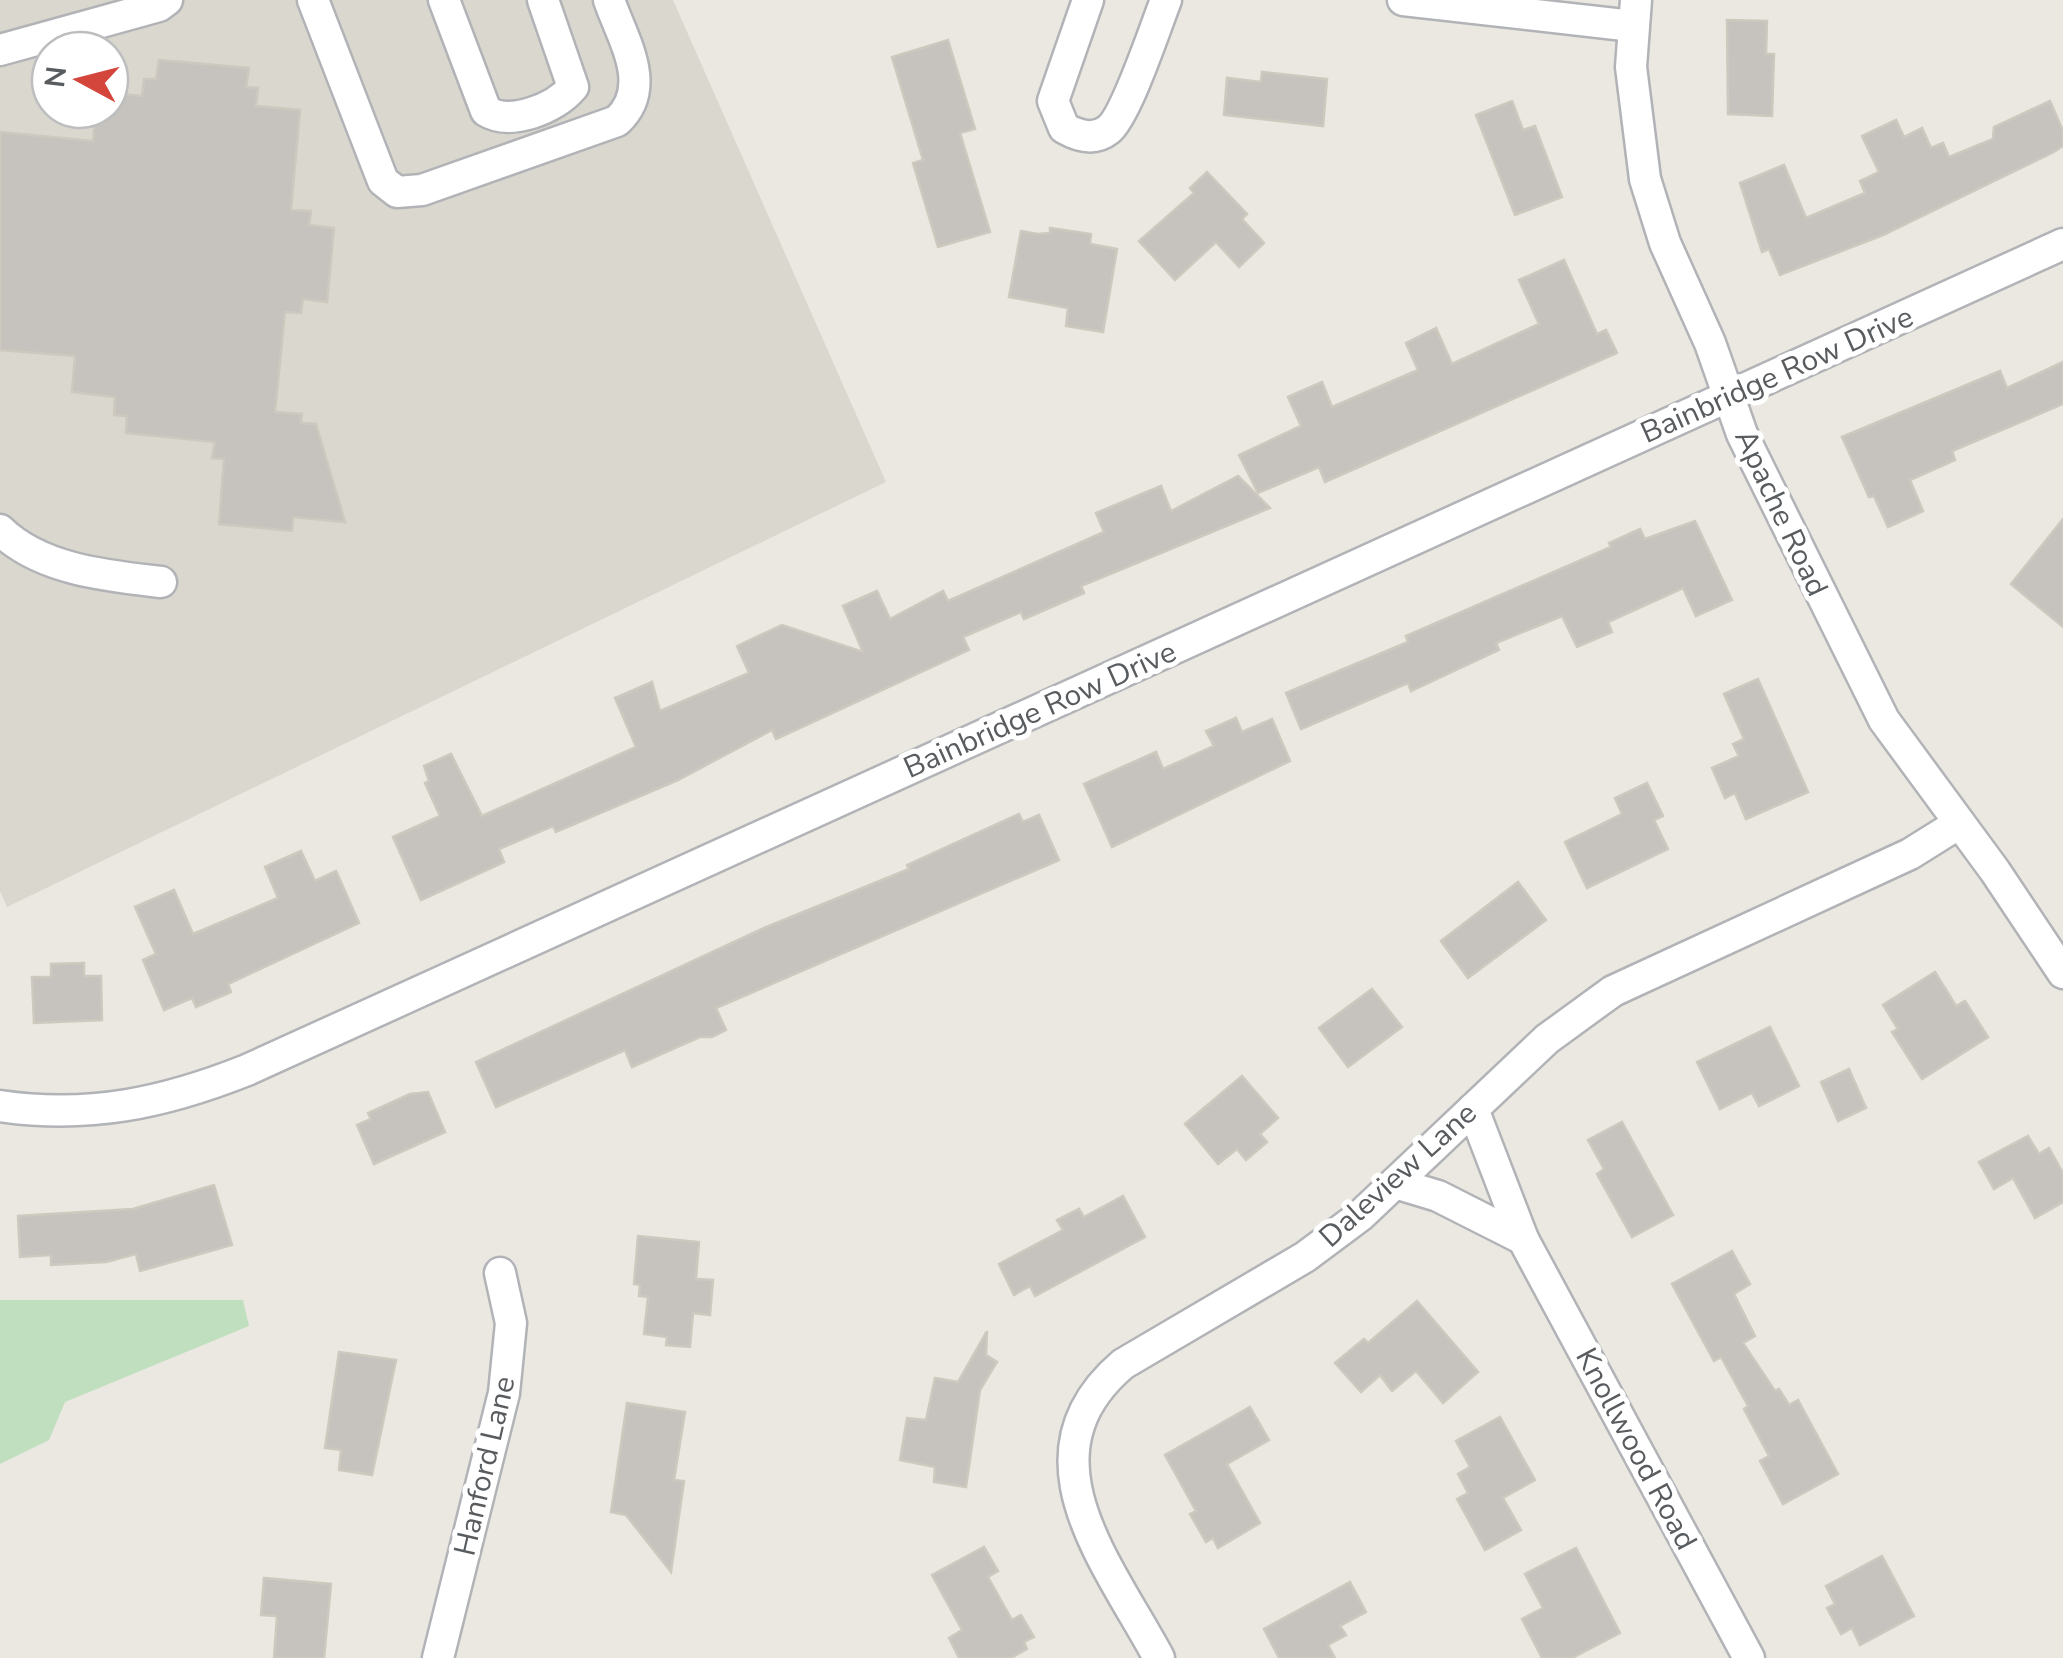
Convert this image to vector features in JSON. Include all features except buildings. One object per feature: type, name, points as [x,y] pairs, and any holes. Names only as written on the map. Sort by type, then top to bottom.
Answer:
[{"type":"street","points":[[0,50],[159,6],[167,0]]},
{"type":"street","points":[[314,0],[383,181],[398,192],[422,190],[617,121],[625,114],[633,106],[637,79],[609,0]]},
{"type":"street","points":[[444,0],[486,110],[498,119],[515,118],[566,96],[573,87],[542,0]]},
{"type":"street","points":[[1088,0],[1053,101],[1064,128],[1087,137],[1110,129],[1118,120],[1166,0]]},
{"type":"street","points":[[1403,0],[1634,13]]},
{"type":"street","name":"Apache Road","points":[[1634,13],[1631,67],[1645,179],[1666,243],[1742,434],[1854,669],[1884,720],[2063,973]]},
{"type":"street","name":"Bainbridge Row Drive","points":[[0,1106],[67,1112],[136,1107],[246,1070],[2063,244]]},
{"type":"street","points":[[0,530],[48,558],[94,575],[161,582]]},
{"type":"street","name":"Daleview Lane","points":[[1159,1658],[1074,1490],[1072,1447],[1083,1409],[1101,1383],[1123,1364],[1305,1256],[1395,1183],[1546,1039],[1613,991],[1910,854],[1958,824]]},
{"type":"street","name":"Knollwood Road","points":[[1473,1109],[1523,1240],[1750,1658]]},
{"type":"street","points":[[1395,1183],[1438,1196],[1523,1240]]},
{"type":"street","name":"Hanford Lane","points":[[438,1658],[504,1394],[511,1323],[500,1273]]},
{"type":"shaded area","points":[[0,0],[673,0],[886,482],[7,907],[0,891]]},
{"type":"green space","points":[[0,1300],[243,1300],[249,1326],[65,1402],[49,1440],[0,1464]]}]
